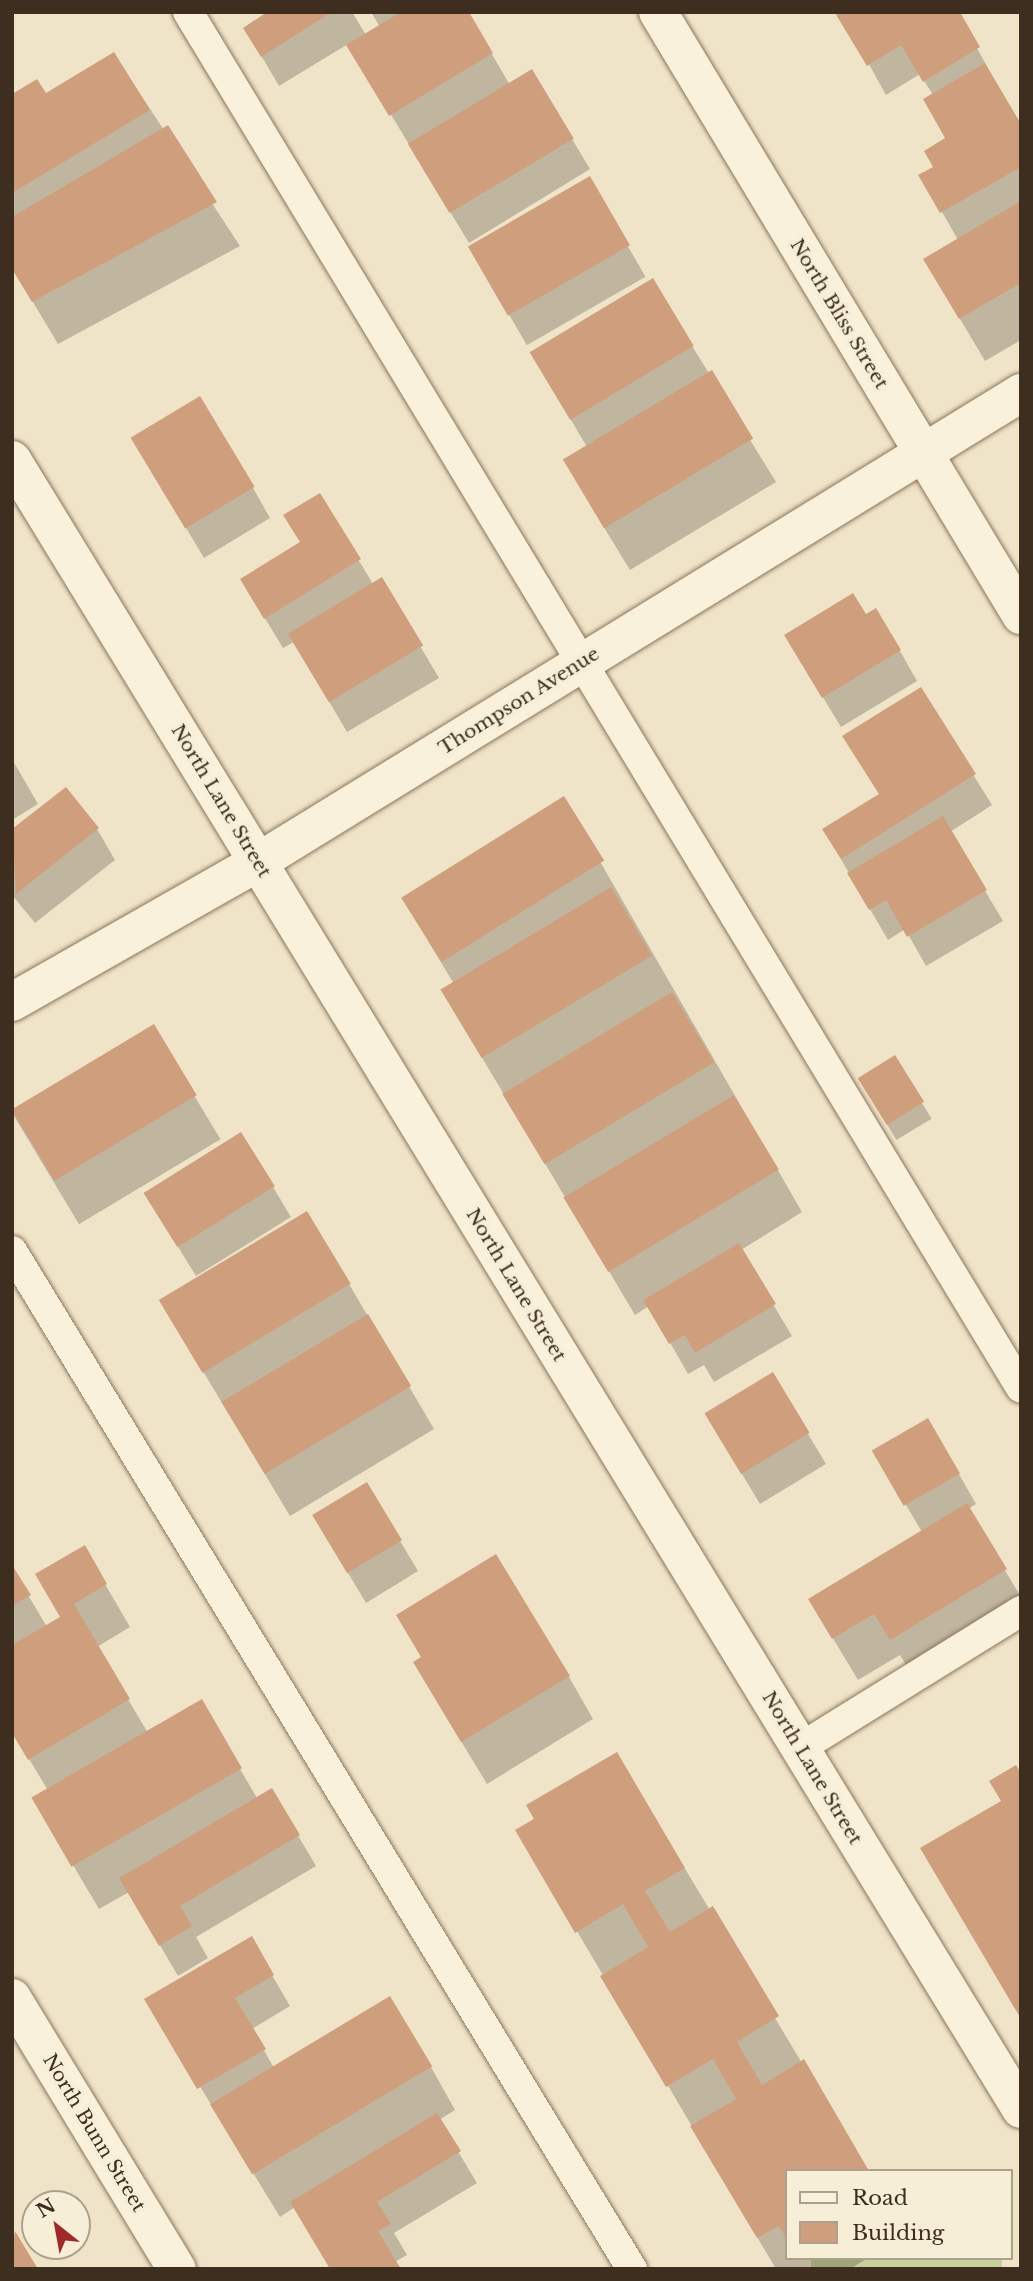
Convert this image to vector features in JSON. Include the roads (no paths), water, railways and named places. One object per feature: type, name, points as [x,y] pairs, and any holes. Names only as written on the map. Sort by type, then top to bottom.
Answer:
[{"type":"street","name":"North Bliss Street","points":[[658,12],[1021,615]]},
{"type":"street","name":"Thompson Avenue","points":[[12,1002],[258,862],[1021,393]]},
{"type":"street","name":"North Lane Street","points":[[12,460],[1021,2109]]},
{"type":"street","name":"North Bunn Street","points":[[12,1998],[177,2269]]},
{"type":"lane","points":[[188,12],[579,664],[1021,1388]]},
{"type":"lane","points":[[12,1251],[632,2269]]},
{"type":"lane","points":[[800,1748],[1021,1611]]}]
